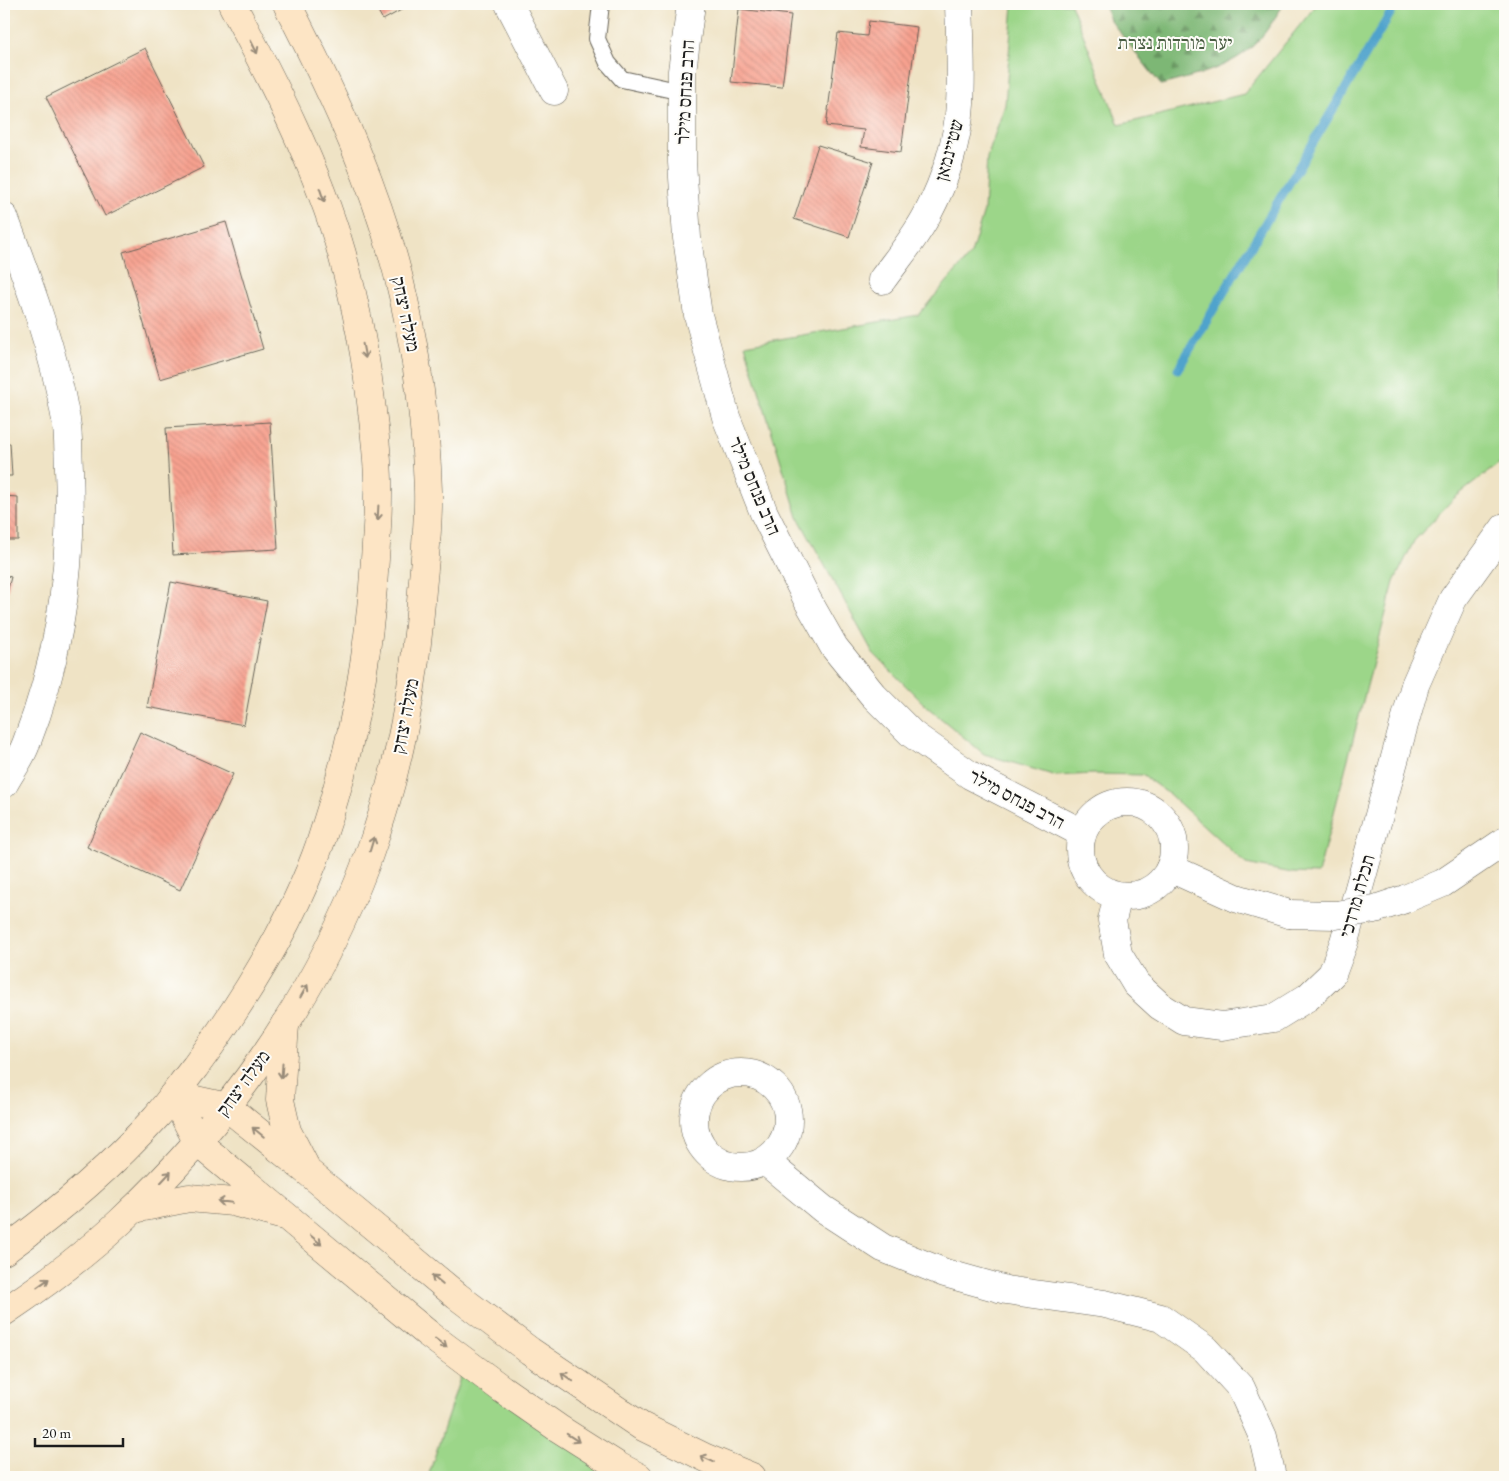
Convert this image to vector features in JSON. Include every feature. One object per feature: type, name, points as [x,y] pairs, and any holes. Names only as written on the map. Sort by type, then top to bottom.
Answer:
[{"type":"street","points":[[4,1251],[51,1216],[86,1186],[156,1116],[174,1095],[244,996],[273,946],[298,897],[320,844],[351,738],[363,675],[376,552],[379,494],[368,368],[344,262],[318,184],[298,137],[232,4]]},
{"type":"street","name":"מעלה יצחק","points":[[4,1312],[82,1255],[134,1209],[198,1143],[227,1107],[286,1023],[317,970],[343,917],[366,861],[397,757],[412,682],[420,622],[428,494],[425,441],[416,361],[404,299],[388,239],[364,167],[343,117],[287,4]]},
{"type":"street","points":[[508,4],[554,91]]},
{"type":"street","name":"הרב פנחס מילר","points":[[691,4],[682,71],[682,162],[687,238],[698,315],[726,417],[764,513],[834,647],[873,695],[912,734],[970,775],[1082,833]]},
{"type":"street","name":"שטיינמאן","points":[[882,280],[928,214],[941,183],[953,145],[960,105],[959,4]]},
{"type":"street","points":[[4,218],[20,259],[51,356],[67,421],[70,491],[68,550],[59,632],[47,680],[26,746],[4,784]]},
{"type":"street","name":"תכלת מרדכי","points":[[1118,896],[1112,920],[1118,954],[1136,984],[1160,1006],[1184,1021],[1222,1026],[1274,1018],[1308,997],[1332,974],[1344,942],[1416,685],[1453,599],[1505,527]]},
{"type":"street","points":[[1123,802],[1140,804],[1155,811],[1165,821],[1172,836],[1174,852],[1170,868],[1161,882],[1150,891],[1134,896],[1118,896],[1103,890],[1091,880],[1082,866],[1079,850],[1082,833],[1094,815],[1107,806],[1123,802]]},
{"type":"street","points":[[1170,868],[1236,898],[1289,914],[1336,915],[1375,908],[1442,883],[1505,841]]},
{"type":"street","points":[[286,1023],[280,1100],[287,1131],[308,1172]]},
{"type":"street","points":[[174,1095],[227,1107],[457,1296],[576,1384],[641,1426],[706,1458],[752,1477]]},
{"type":"street","points":[[174,1095],[198,1143],[428,1333],[502,1389],[566,1433],[639,1477]]},
{"type":"street","points":[[765,1161],[822,1209],[883,1248],[945,1273],[1006,1290],[1106,1304],[1161,1318],[1205,1349],[1241,1388],[1263,1437],[1272,1477]]},
{"type":"street","points":[[134,1209],[190,1198],[233,1202],[289,1217]]},
{"type":"lane","points":[[601,4],[597,39],[608,63],[622,79],[682,92]]},
{"type":"green space","points":[[1013,4],[1071,4],[1119,125],[1244,94],[1317,4],[1505,4],[1505,318],[1503,327],[1505,459],[1453,499],[1414,541],[1394,582],[1318,874],[1292,873],[1246,864],[1169,794],[1142,775],[1092,774],[1056,776],[984,754],[926,706],[873,653],[798,517],[745,345],[918,315],[971,254],[984,211],[987,157],[1005,105]]},
{"type":"green space","name":"יער מורדות נצרת","points":[[1104,4],[1284,4],[1269,28],[1258,41],[1237,58],[1213,70],[1161,85],[1110,20]]},
{"type":"green space","points":[[462,1372],[632,1477],[428,1477]]},
{"type":"building","points":[[374,4],[412,4],[383,20]]},
{"type":"building","points":[[739,9],[791,15],[782,87],[731,82]]},
{"type":"building","points":[[869,21],[917,27],[901,152],[861,147],[864,130],[826,126],[838,33],[867,36]]},
{"type":"building","points":[[145,48],[204,167],[105,216],[46,97]]},
{"type":"building","points":[[818,145],[873,162],[849,237],[794,219]]},
{"type":"building","points":[[226,222],[263,349],[160,379],[123,252]]},
{"type":"building","points":[[270,422],[278,549],[173,555],[166,428]]},
{"type":"building","points":[[4,443],[10,443],[12,476],[4,476]]},
{"type":"building","points":[[4,496],[18,497],[18,540],[4,540]]},
{"type":"building","points":[[4,575],[11,577],[4,604]]},
{"type":"building","points":[[171,582],[267,601],[244,725],[147,707]]},
{"type":"building","points":[[140,732],[233,774],[180,890],[87,847]]},
{"type":"waterway","points":[[1178,369],[1396,4]]}]
